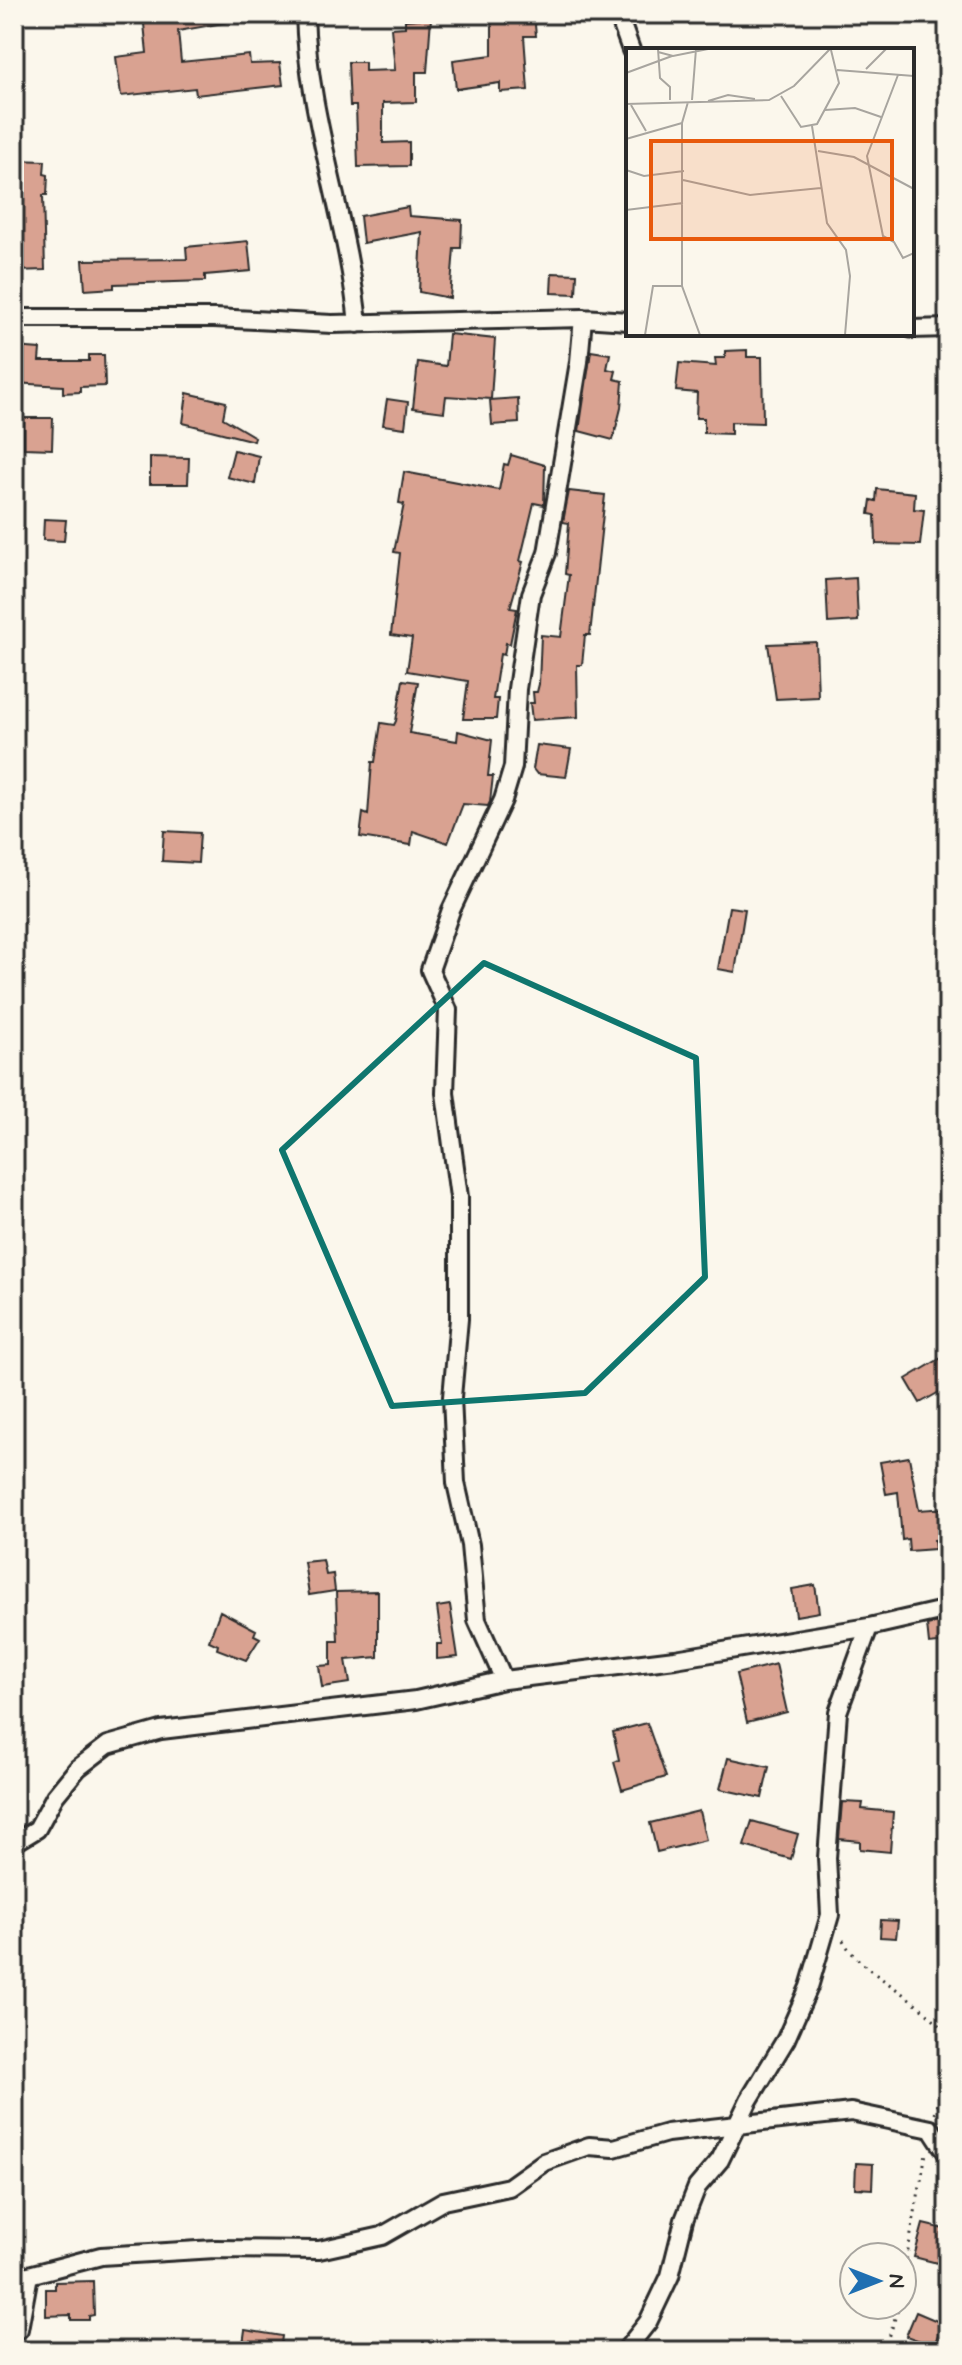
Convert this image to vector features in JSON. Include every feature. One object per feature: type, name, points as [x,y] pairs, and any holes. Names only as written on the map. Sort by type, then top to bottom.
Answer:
[{"type":"street","points":[[305,14],[306,58],[322,150],[343,224],[358,324]]},
{"type":"street","points":[[618,14],[630,48]]},
{"type":"street","points":[[14,318],[214,318],[358,324],[583,318],[626,321]]},
{"type":"street","points":[[504,1680],[477,1620],[470,1545],[456,1483],[452,1397],[459,1319],[459,1197],[445,1093],[448,1010],[430,970],[451,910],[503,800],[513,767],[517,689],[531,594],[547,553],[579,362],[583,318]]},
{"type":"street","points":[[914,329],[948,328]]},
{"type":"street","points":[[14,1843],[37,1829],[55,1796],[78,1768],[108,1745],[161,1730],[416,1700],[504,1680],[675,1659],[869,1627],[948,1609]]},
{"type":"street","points":[[625,2351],[648,2322],[670,2276],[684,2220],[697,2187],[720,2160],[749,2100],[786,2039],[809,1987],[830,1915],[827,1858],[838,1712],[869,1627]]},
{"type":"street","points":[[14,2331],[19,2329],[29,2275],[101,2256],[215,2249],[319,2250],[369,2239],[382,2236],[443,2201],[509,2187],[544,2162],[589,2146],[614,2148],[667,2133],[851,2112],[931,2129],[948,2155]]},
{"type":"path","points":[[830,1915],[851,1955],[896,1985],[948,2036]]},
{"type":"path","points":[[908,2241],[931,2129],[948,2072]]},
{"type":"path","points":[[885,2351],[894,2321]]},
{"type":"highlighted area","points":[[484,963],[696,1058],[705,1277],[585,1393],[392,1406],[282,1150]]},
{"type":"building","points":[[143,14],[228,14],[229,22],[178,31],[181,62],[249,55],[250,64],[280,63],[283,85],[196,95],[195,88],[121,96],[116,57],[147,53]]},
{"type":"building","points":[[492,14],[534,14],[536,36],[524,36],[528,90],[500,92],[500,83],[456,89],[453,60],[492,55]]},
{"type":"building","points":[[431,18],[427,72],[416,72],[416,102],[383,103],[383,143],[409,142],[409,166],[358,167],[356,106],[350,106],[348,62],[365,62],[365,71],[395,70],[391,28],[405,27],[405,20]]},
{"type":"building","points":[[14,160],[45,161],[44,174],[48,175],[47,195],[43,195],[45,270],[14,271]]},
{"type":"building","points":[[408,207],[409,216],[462,220],[461,248],[454,248],[450,298],[419,292],[422,232],[363,243],[360,216]]},
{"type":"building","points":[[248,241],[251,271],[205,275],[205,281],[114,284],[114,288],[85,290],[83,260],[187,259],[186,247]]},
{"type":"building","points":[[552,273],[577,274],[576,294],[551,293]]},
{"type":"building","points":[[449,334],[495,339],[491,399],[446,396],[444,412],[413,408],[418,362],[446,366]]},
{"type":"building","points":[[14,347],[40,349],[39,361],[89,361],[89,355],[104,355],[105,386],[80,387],[80,392],[63,393],[63,386],[14,383]]},
{"type":"building","points":[[747,350],[747,357],[762,357],[763,423],[731,422],[731,434],[704,433],[704,418],[696,418],[697,393],[676,391],[679,363],[716,366],[715,358],[725,358],[725,351]]},
{"type":"building","points":[[591,351],[610,354],[607,369],[616,371],[614,379],[623,381],[621,408],[613,440],[579,431]]},
{"type":"building","points":[[187,393],[226,402],[223,418],[255,437],[254,441],[183,423]]},
{"type":"building","points":[[518,398],[519,423],[492,425],[490,400]]},
{"type":"building","points":[[387,399],[408,402],[405,428],[383,425]]},
{"type":"building","points":[[24,418],[53,418],[52,449],[24,448]]},
{"type":"building","points":[[234,450],[259,456],[255,484],[227,477]]},
{"type":"building","points":[[511,455],[545,465],[544,505],[534,503],[520,561],[523,562],[510,608],[517,609],[510,644],[506,643],[504,655],[500,654],[493,699],[498,699],[496,719],[463,719],[468,681],[407,671],[412,638],[391,635],[400,553],[394,552],[404,504],[399,503],[404,472],[499,490],[504,464],[508,465]]},
{"type":"building","points":[[150,457],[189,458],[188,484],[150,484]]},
{"type":"building","points":[[877,489],[915,493],[914,509],[924,510],[920,545],[876,544],[875,515],[869,514],[871,500],[876,501]]},
{"type":"building","points":[[569,491],[605,495],[590,635],[585,635],[582,665],[577,665],[578,717],[532,720],[530,703],[534,703],[533,692],[537,692],[539,684],[541,635],[561,637],[569,575],[565,574],[569,523],[563,522]]},
{"type":"building","points":[[44,519],[66,520],[64,541],[43,540]]},
{"type":"building","points":[[856,578],[858,621],[828,623],[826,580]]},
{"type":"building","points":[[816,642],[818,697],[776,699],[768,644]]},
{"type":"building","points":[[403,680],[418,682],[409,733],[457,741],[458,731],[492,740],[488,776],[493,776],[490,802],[488,806],[463,804],[448,843],[413,831],[411,845],[360,837],[363,813],[368,815],[372,762],[375,762],[381,723],[394,725]]},
{"type":"building","points":[[537,745],[571,749],[566,777],[537,774],[533,769]]},
{"type":"building","points":[[164,831],[200,833],[198,863],[162,861]]},
{"type":"building","points":[[729,907],[745,909],[735,972],[718,969]]},
{"type":"building","points":[[948,1354],[948,1387],[920,1403],[906,1379]]},
{"type":"building","points":[[909,1457],[919,1510],[947,1508],[948,1539],[934,1540],[935,1549],[909,1551],[908,1539],[902,1540],[898,1492],[886,1494],[880,1462]]},
{"type":"building","points":[[323,1560],[326,1575],[333,1574],[335,1591],[309,1595],[304,1562]]},
{"type":"building","points":[[815,1585],[819,1612],[796,1616],[792,1589]]},
{"type":"building","points":[[378,1591],[378,1657],[346,1660],[350,1683],[322,1687],[319,1666],[331,1665],[331,1641],[338,1641],[336,1592]]},
{"type":"building","points":[[450,1605],[458,1657],[437,1659],[437,1644],[442,1644],[437,1607]]},
{"type":"building","points":[[220,1611],[256,1630],[254,1635],[260,1638],[246,1660],[217,1649],[218,1645],[209,1641]]},
{"type":"building","points":[[948,1620],[948,1642],[929,1644],[927,1625]]},
{"type":"building","points":[[776,1664],[787,1712],[747,1722],[736,1674]]},
{"type":"building","points":[[647,1723],[666,1777],[622,1790],[614,1762],[619,1760],[613,1732]]},
{"type":"building","points":[[728,1758],[769,1767],[762,1798],[720,1789]]},
{"type":"building","points":[[842,1802],[863,1803],[862,1809],[893,1812],[890,1852],[860,1849],[860,1841],[839,1839]]},
{"type":"building","points":[[699,1811],[706,1840],[657,1852],[650,1823]]},
{"type":"building","points":[[752,1821],[798,1834],[791,1859],[744,1846]]},
{"type":"building","points":[[881,1920],[898,1921],[896,1938],[880,1937]]},
{"type":"building","points":[[856,2163],[873,2164],[872,2189],[855,2188]]},
{"type":"building","points":[[923,2224],[948,2230],[945,2265],[918,2258]]},
{"type":"building","points":[[93,2281],[94,2315],[89,2316],[89,2320],[71,2320],[71,2315],[46,2316],[46,2289],[55,2289],[55,2282]]},
{"type":"building","points":[[918,2313],[942,2323],[934,2346],[906,2336],[912,2321],[918,2321]]},
{"type":"building","points":[[245,2330],[282,2336],[280,2351],[242,2351]]}]
